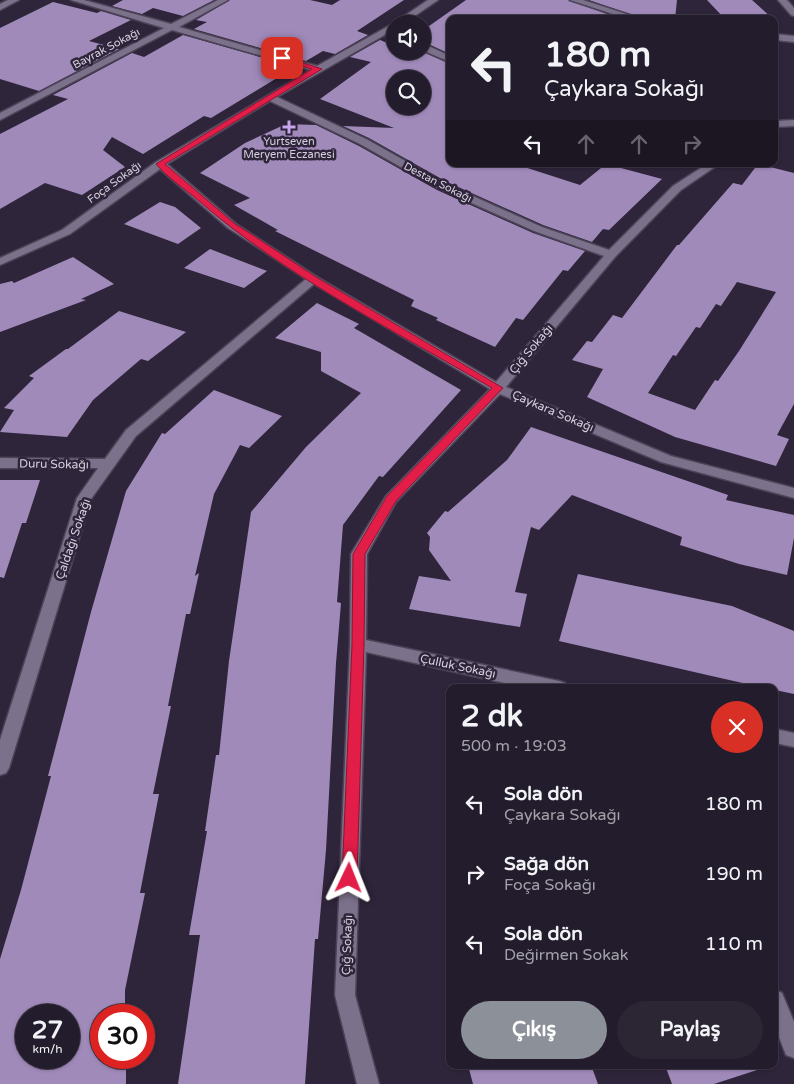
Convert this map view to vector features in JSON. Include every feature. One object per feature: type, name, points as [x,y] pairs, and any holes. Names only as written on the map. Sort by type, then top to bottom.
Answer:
[{"type":"street","points":[[0,7],[15,0]]},
{"type":"street","points":[[75,0],[318,69]]},
{"type":"street","name":"Bayrak Sokağı","points":[[0,117],[224,0]]},
{"type":"street","name":"Foça Sokağı","points":[[412,15],[434,0]]},
{"type":"street","points":[[574,0],[625,15]]},
{"type":"street","points":[[782,0],[794,13]]},
{"type":"street","name":"Foça Sokağı","points":[[0,262],[66,232],[160,164],[270,97],[386,32]]},
{"type":"street","points":[[778,37],[794,38]]},
{"type":"street","points":[[431,50],[446,57]]},
{"type":"street","name":"Destan Sokağı","points":[[270,97],[364,142],[442,186],[538,230],[611,255]]},
{"type":"street","points":[[778,124],[794,123]]},
{"type":"street","name":"Çaykara Sokağı","points":[[160,164],[232,226],[313,279],[498,388],[666,459],[794,493]]},
{"type":"street","name":"Çığ Sokağı","points":[[368,1084],[345,995],[358,644],[359,554],[391,499],[498,388],[611,255],[677,188],[709,167]]},
{"type":"street","name":"Çaldağı Sokağı","points":[[0,768],[84,498],[131,433],[313,279]]},
{"type":"street","name":"Duru Sokağı","points":[[0,463],[109,464]]},
{"type":"street","name":"Çulluk Sokağı","points":[[358,644],[541,684]]},
{"type":"street","points":[[778,737],[794,740]]},
{"type":"street","points":[[778,1008],[794,1048]]},
{"type":"building","points":[[123,0],[214,0],[183,16],[153,8],[142,14],[112,6]]},
{"type":"building","points":[[230,0],[310,0],[332,5],[340,0],[404,0],[357,31],[368,35],[335,54],[323,51],[306,61],[194,29],[207,22],[196,20]]},
{"type":"building","points":[[466,0],[568,0],[610,15],[446,15],[446,52],[431,45],[431,25]]},
{"type":"building","points":[[589,0],[677,0],[675,15],[632,15]]},
{"type":"building","points":[[707,0],[752,0],[769,15],[721,15]]},
{"type":"building","points":[[53,2],[97,13],[101,11],[131,20],[89,41],[119,49],[39,91],[0,79],[0,28]]},
{"type":"building","points":[[183,35],[295,67],[211,118],[204,116],[143,154],[112,137],[103,150],[125,167],[82,195],[45,183],[0,209],[0,134],[68,99],[53,95],[132,53],[144,57]]},
{"type":"building","points":[[380,40],[386,42],[386,60],[431,60],[431,55],[446,62],[446,167],[524,167],[580,185],[602,167],[617,167],[662,179],[609,230],[603,229],[592,242],[543,225],[447,182],[369,138],[343,126],[394,128],[320,99],[371,62],[350,57]]},
{"type":"building","points":[[286,124],[316,125],[359,146],[437,190],[533,233],[585,251],[568,271],[563,270],[523,320],[516,318],[495,347],[436,320],[438,318],[411,306],[414,300],[275,231],[278,230],[234,205],[250,198],[200,173],[245,143]]},
{"type":"building","points":[[756,167],[770,167],[794,173],[794,404],[777,435],[789,439],[776,466],[675,437],[587,397],[603,369],[572,360],[587,341],[592,342],[613,315],[622,318],[677,245],[733,183],[742,185]],"holes":[[[737,282],[776,292],[718,381],[715,380],[695,410],[648,393],[673,355],[676,356],[696,327],[700,328],[716,304],[721,306]]]},
{"type":"building","points":[[160,202],[175,207],[201,228],[178,244],[124,224]]},
{"type":"building","points":[[210,249],[267,271],[244,288],[184,268]]},
{"type":"building","points":[[73,257],[114,284],[81,299],[86,300],[0,332],[0,284],[12,281],[14,283]]},
{"type":"building","points":[[317,303],[359,324],[354,328],[461,390],[383,477],[379,476],[343,525],[337,602],[341,603],[326,850],[318,939],[315,939],[305,1084],[178,1084],[200,935],[189,935],[207,831],[205,831],[216,755],[219,755],[229,661],[251,512],[306,447],[361,393],[321,371],[321,352],[275,338]]},
{"type":"building","points":[[119,311],[186,332],[148,361],[141,359],[93,400],[67,437],[0,432],[14,410],[4,408],[34,378],[29,376]]},
{"type":"building","points":[[214,390],[282,416],[249,448],[240,445],[214,494],[195,576],[199,573],[190,614],[186,614],[168,706],[171,706],[153,794],[159,794],[140,893],[145,893],[125,990],[125,1004],[90,1004],[90,1069],[126,1069],[126,1084],[0,1084],[0,959],[21,890],[51,776],[48,776],[91,612],[126,491],[162,433],[165,434]]},
{"type":"building","points":[[531,427],[728,495],[726,500],[794,515],[794,538],[787,575],[739,564],[680,545],[682,537],[572,495],[539,530],[531,527],[515,592],[527,594],[520,627],[409,609],[419,576],[451,581],[429,550],[430,537],[427,533],[445,511],[448,512],[507,460]]},
{"type":"building","points":[[0,480],[40,480],[26,523],[22,523],[4,578],[0,577]]},
{"type":"building","points":[[578,574],[732,606],[794,631],[794,694],[778,691],[778,684],[747,684],[559,641]]},
{"type":"building","points":[[469,1069],[592,1069],[598,1084],[473,1084]]},
{"type":"building","points":[[666,1069],[760,1069],[714,1084],[672,1084]]},
{"type":"place","name":"Yurtseven Meryem Eczanesi","points":[[289,127]]},
{"type":"route","points":[[282,58],[318,69],[160,164],[232,226],[313,279],[498,388],[391,499],[359,554],[358,644],[349,878]]}]
